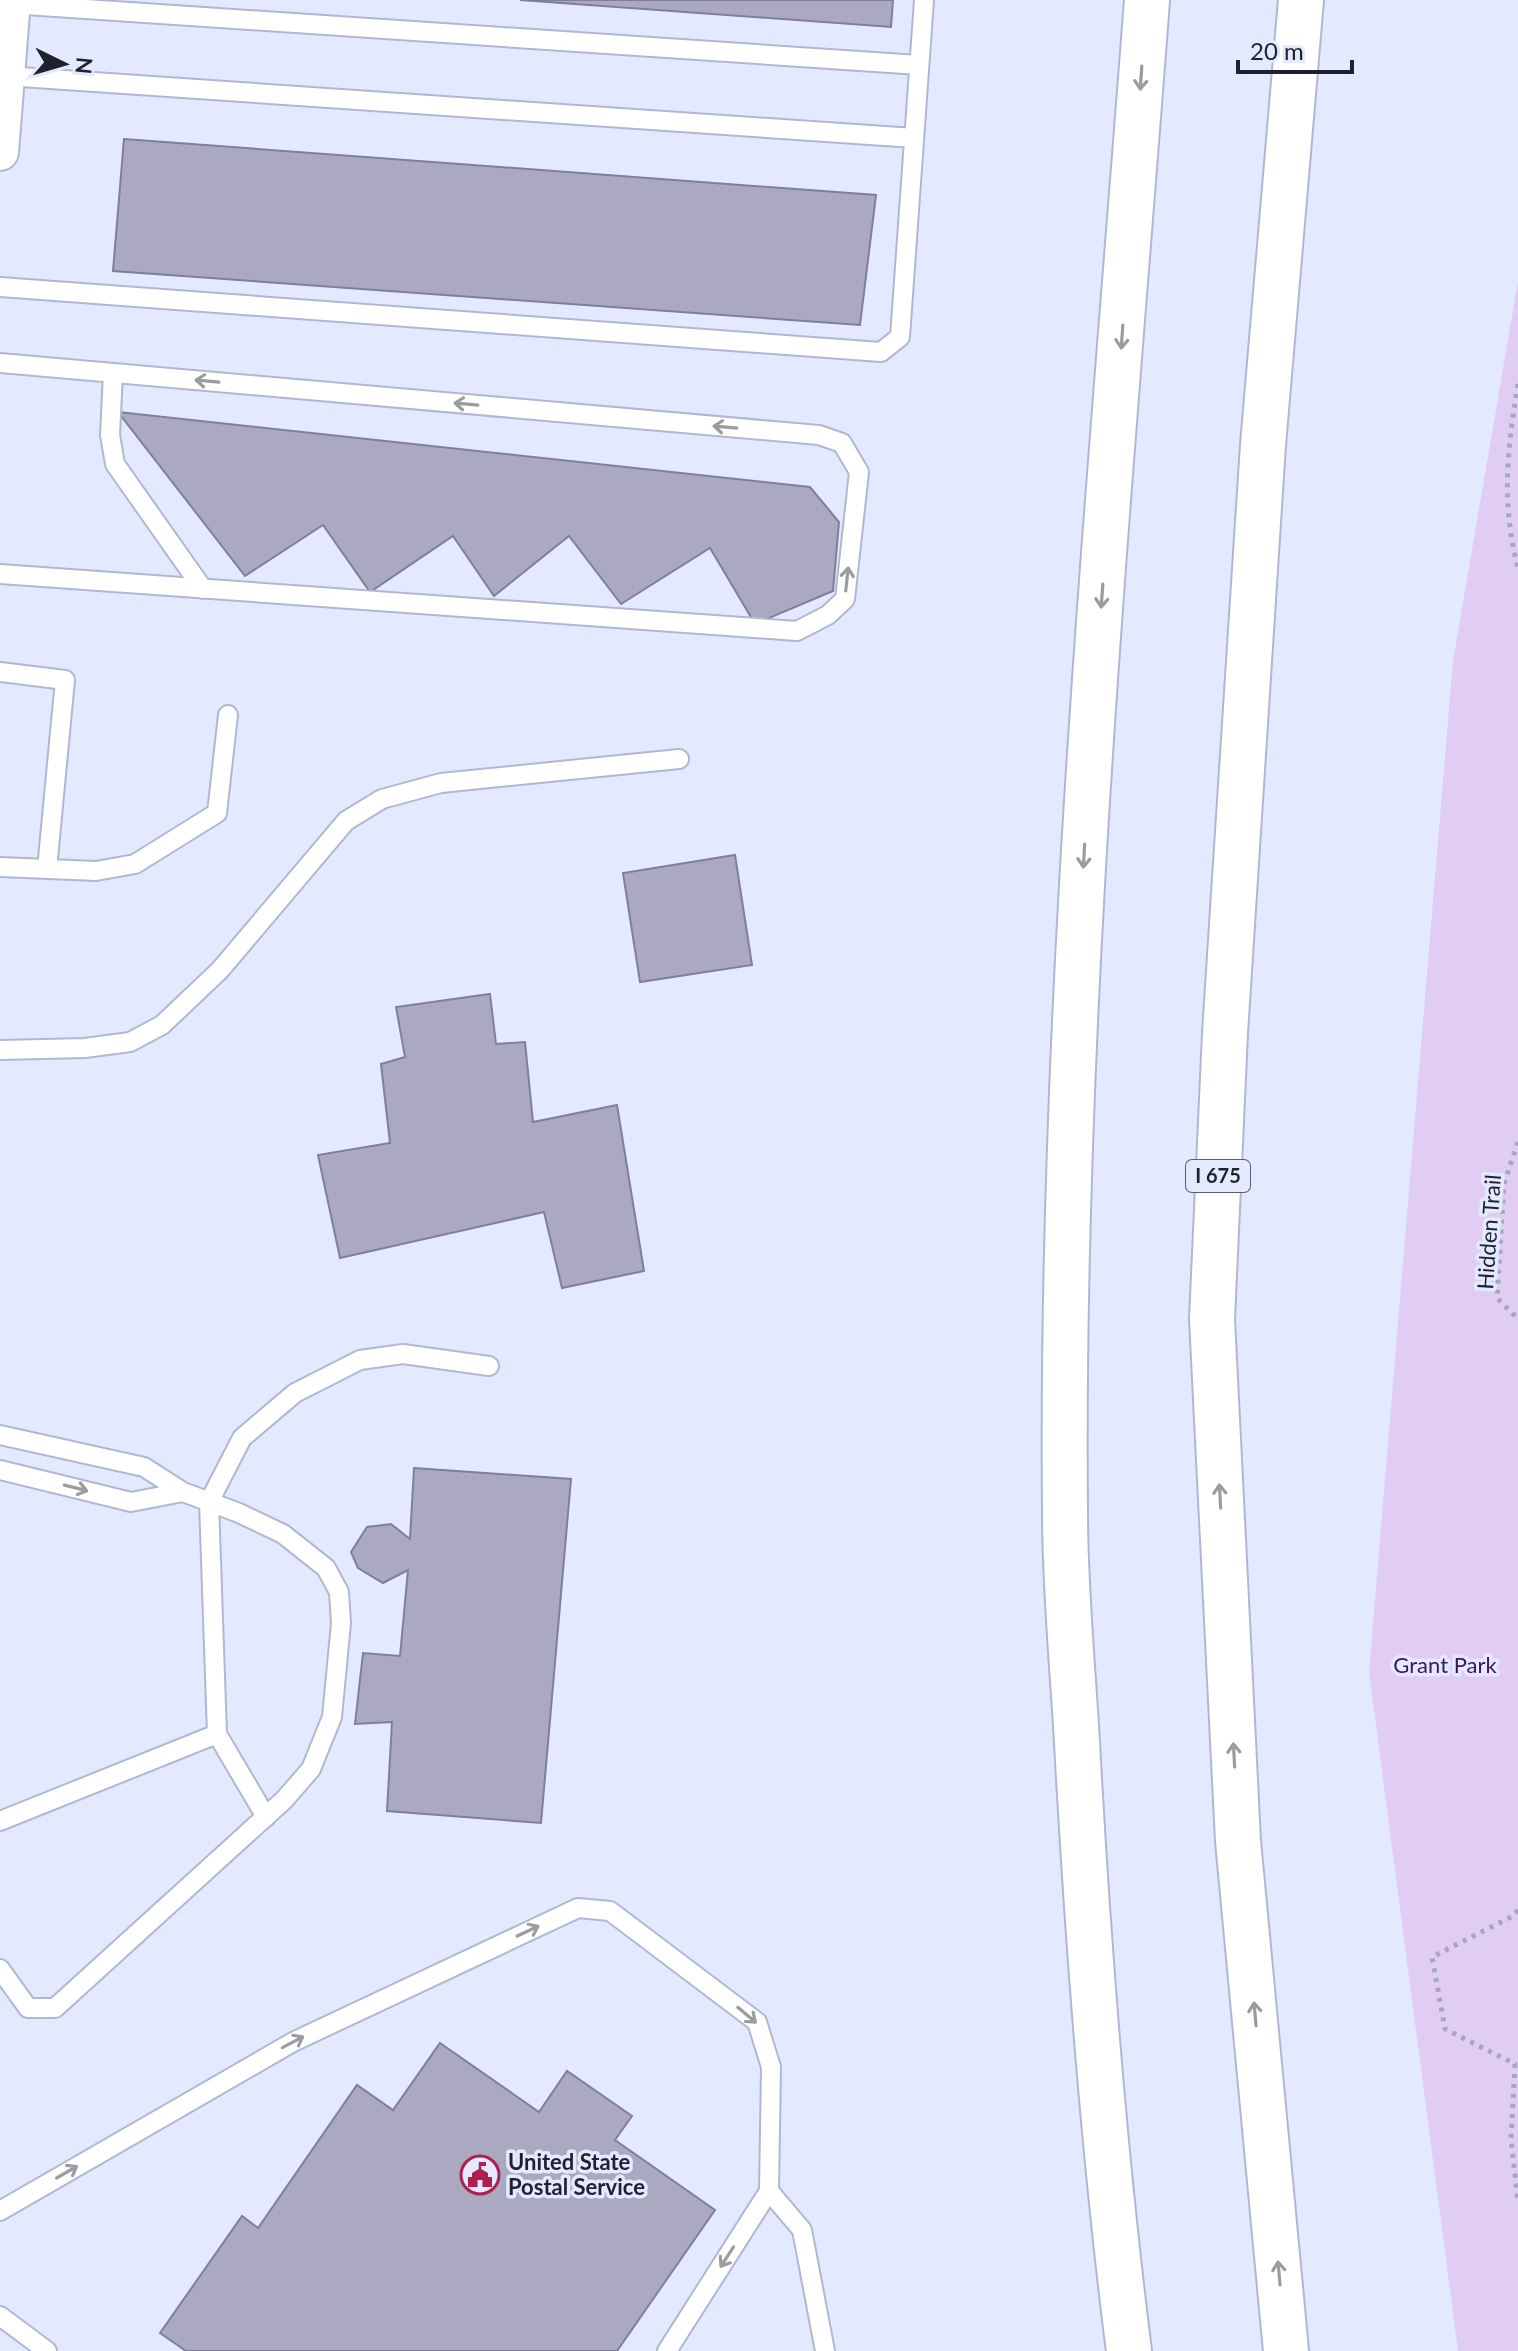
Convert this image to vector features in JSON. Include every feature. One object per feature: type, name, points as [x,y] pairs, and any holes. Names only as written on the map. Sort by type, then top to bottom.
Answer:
[{"type":"highway","points":[[1129,2351],[1088,1925],[1065,1518],[1070,1105],[1091,734],[1147,0]]},
{"type":"highway","name":"I 675","points":[[1286,2351],[1238,1841],[1212,1319],[1225,1033],[1263,445],[1301,0]]},
{"type":"street","points":[[0,152],[11,2]]},
{"type":"lane","points":[[0,287],[881,352],[900,337],[924,0]]},
{"type":"lane","points":[[11,2],[919,65]]},
{"type":"lane","points":[[3,95],[914,138]]},
{"type":"lane","points":[[0,363],[819,435],[842,443],[859,472],[845,599],[828,615],[797,631],[0,574]]},
{"type":"lane","points":[[113,373],[110,435],[115,464],[203,589]]},
{"type":"lane","points":[[0,672],[65,680],[47,869]]},
{"type":"lane","points":[[0,867],[96,871],[135,864],[217,813],[228,715]]},
{"type":"lane","points":[[0,1050],[85,1048],[130,1042],[162,1025],[220,970],[346,821],[382,799],[441,783],[679,759]]},
{"type":"lane","points":[[266,1817],[217,1734],[209,1502],[242,1438],[295,1393],[360,1360],[403,1354],[489,1366]]},
{"type":"lane","points":[[0,1435],[144,1467],[183,1492],[283,1534],[326,1568],[339,1592],[341,1623],[332,1717],[311,1769],[266,1817],[55,2008],[28,2008],[0,1969]]},
{"type":"lane","points":[[0,1470],[131,1502],[183,1492]]},
{"type":"lane","points":[[0,1821],[217,1734]]},
{"type":"lane","points":[[0,2211],[293,2042],[578,1908],[610,1911],[757,2022],[771,2067],[769,2191],[667,2351]]},
{"type":"lane","points":[[769,2191],[802,2230],[825,2351]]},
{"type":"lane","points":[[0,2316],[47,2351]]},
{"type":"path","points":[[1518,384],[1507,448],[1509,532],[1518,568]]},
{"type":"path","name":"Hidden Trail","points":[[1518,1142],[1504,1184],[1497,1298],[1518,1319]]},
{"type":"path","points":[[1518,1910],[1513,1916],[1432,1957],[1445,2029],[1515,2064],[1511,2139],[1518,2201]]},
{"type":"green space","name":"Grant Park","points":[[1518,281],[1518,2351],[1458,2351],[1369,1672],[1453,661]]},
{"type":"building","points":[[520,0],[893,0],[891,27]]},
{"type":"building","points":[[124,139],[876,195],[860,325],[113,271]]},
{"type":"building","points":[[118,412],[810,487],[839,522],[833,591],[755,624],[710,548],[621,604],[569,536],[494,596],[453,536],[370,592],[323,525],[245,576]]},
{"type":"building","points":[[735,855],[752,965],[640,982],[623,873]]},
{"type":"building","points":[[490,994],[496,1044],[525,1042],[533,1122],[617,1105],[644,1271],[562,1288],[544,1212],[340,1258],[318,1155],[390,1143],[381,1064],[405,1057],[396,1007]]},
{"type":"building","points":[[414,1468],[571,1479],[541,1823],[387,1811],[392,1722],[355,1724],[363,1653],[400,1656],[408,1570],[383,1583],[358,1568],[351,1552],[367,1527],[391,1524],[410,1539]]},
{"type":"building","name":"United State Postal Service","points":[[440,2043],[539,2112],[567,2071],[632,2116],[615,2140],[715,2210],[617,2351],[186,2351],[160,2333],[242,2216],[258,2228],[357,2085],[393,2110]]},
{"type":"place","name":"United State Postal Service","points":[[480,2175]]}]
